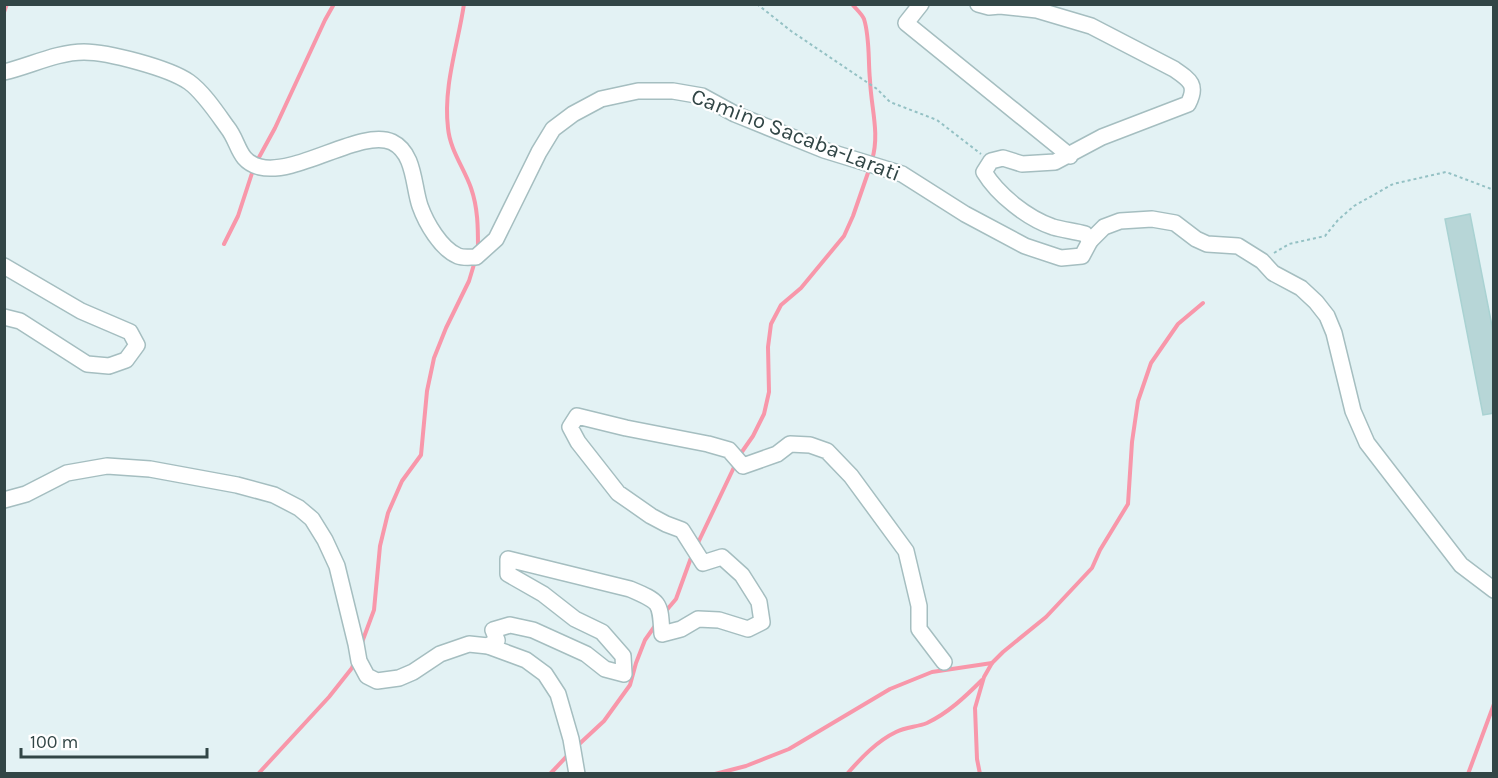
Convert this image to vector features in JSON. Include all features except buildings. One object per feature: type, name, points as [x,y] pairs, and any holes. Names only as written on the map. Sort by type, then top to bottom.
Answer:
[{"type":"street","points":[[921,4],[906,22],[1070,156]]},
{"type":"street","points":[[978,4],[988,8],[1000,6],[1037,10],[1091,26],[1174,69],[1193,87],[1193,94],[1188,104],[1102,137],[1056,162],[1022,164],[1003,158],[991,161],[984,172],[993,186],[1032,217],[1053,227],[1084,234],[1090,241]]},
{"type":"street","name":"Camino Sacaba-Larati","points":[[4,72],[54,57],[83,52],[147,64],[189,82],[234,136],[241,156],[252,165],[268,169],[290,167],[324,154],[373,140],[391,141],[403,151],[410,164],[420,207],[434,232],[446,249],[460,257],[476,257],[496,239],[539,152],[553,129],[573,114],[600,99],[650,91],[673,91],[702,96],[735,114],[824,150],[902,174],[965,214],[1025,246],[1061,258],[1082,256],[1090,241],[1104,227],[1120,221],[1152,219],[1175,223],[1196,239],[1207,244],[1238,246],[1317,302],[1327,316],[1334,333],[1353,411],[1367,442],[1461,565],[1494,590]]},
{"type":"street","points":[[4,266],[81,311],[130,332],[137,345],[126,360],[109,366],[87,364],[20,321],[4,317]]},
{"type":"street","points":[[488,646],[497,640],[493,630],[510,625],[533,630],[558,640],[586,654],[605,669],[624,674],[623,656],[602,632],[575,619],[543,594],[508,574],[508,559],[609,583],[649,597],[660,608],[662,634],[681,629],[698,619],[719,620],[748,629],[762,622],[759,602],[742,575],[722,557],[703,563],[682,530],[651,516],[618,493],[578,442],[570,427],[577,416],[729,450],[743,466],[777,454],[790,444],[810,445],[827,451],[851,476],[906,551],[917,598],[919,629],[944,662]]},
{"type":"street","points":[[4,500],[26,494],[66,473],[107,466],[150,469],[237,485],[274,495],[299,508],[312,519],[325,540],[337,566],[359,662],[367,676],[377,681],[399,678],[454,648],[470,644],[488,646],[526,660],[545,674],[558,694],[566,719],[577,774]]},
{"type":"path","points":[[757,4],[790,31],[870,84],[890,102],[937,120],[991,161]]},
{"type":"path","points":[[1262,261],[1289,244],[1325,236],[1354,206],[1393,184],[1446,172],[1494,190]]},
{"type":"waterway","points":[[4,12],[7,4]]},
{"type":"waterway","points":[[257,161],[334,4]]},
{"type":"waterway","points":[[464,4],[449,81],[447,112],[451,144],[471,188],[475,203],[478,248]]},
{"type":"waterway","points":[[852,4],[863,17],[866,26],[875,130],[872,160]]},
{"type":"waterway","points":[[224,244],[238,216],[254,167]]},
{"type":"waterway","points":[[739,456],[753,436],[764,414],[769,392],[768,347],[771,324],[781,305],[801,288],[844,236],[870,167]]},
{"type":"waterway","points":[[361,645],[374,610],[380,546],[388,513],[402,481],[421,455],[427,391],[434,358],[469,281],[475,261]]},
{"type":"waterway","points":[[980,774],[977,759],[975,708],[984,677],[992,663],[1046,617],[1092,568],[1100,550],[1128,504],[1132,442],[1138,401],[1151,363],[1178,324],[1203,303]]},
{"type":"waterway","points":[[697,545],[736,463]]},
{"type":"waterway","points":[[665,612],[676,599],[692,555]]},
{"type":"waterway","points":[[576,747],[604,721],[630,685],[645,640],[657,623]]},
{"type":"waterway","points":[[258,774],[329,697],[352,668],[355,660]]},
{"type":"waterway","points":[[715,774],[746,766],[789,749],[890,689],[932,672],[992,663]]},
{"type":"waterway","points":[[847,774],[882,740],[900,730],[935,719],[956,704],[982,680]]},
{"type":"waterway","points":[[1468,774],[1494,704]]},
{"type":"waterway","points":[[550,774],[568,755]]}]
